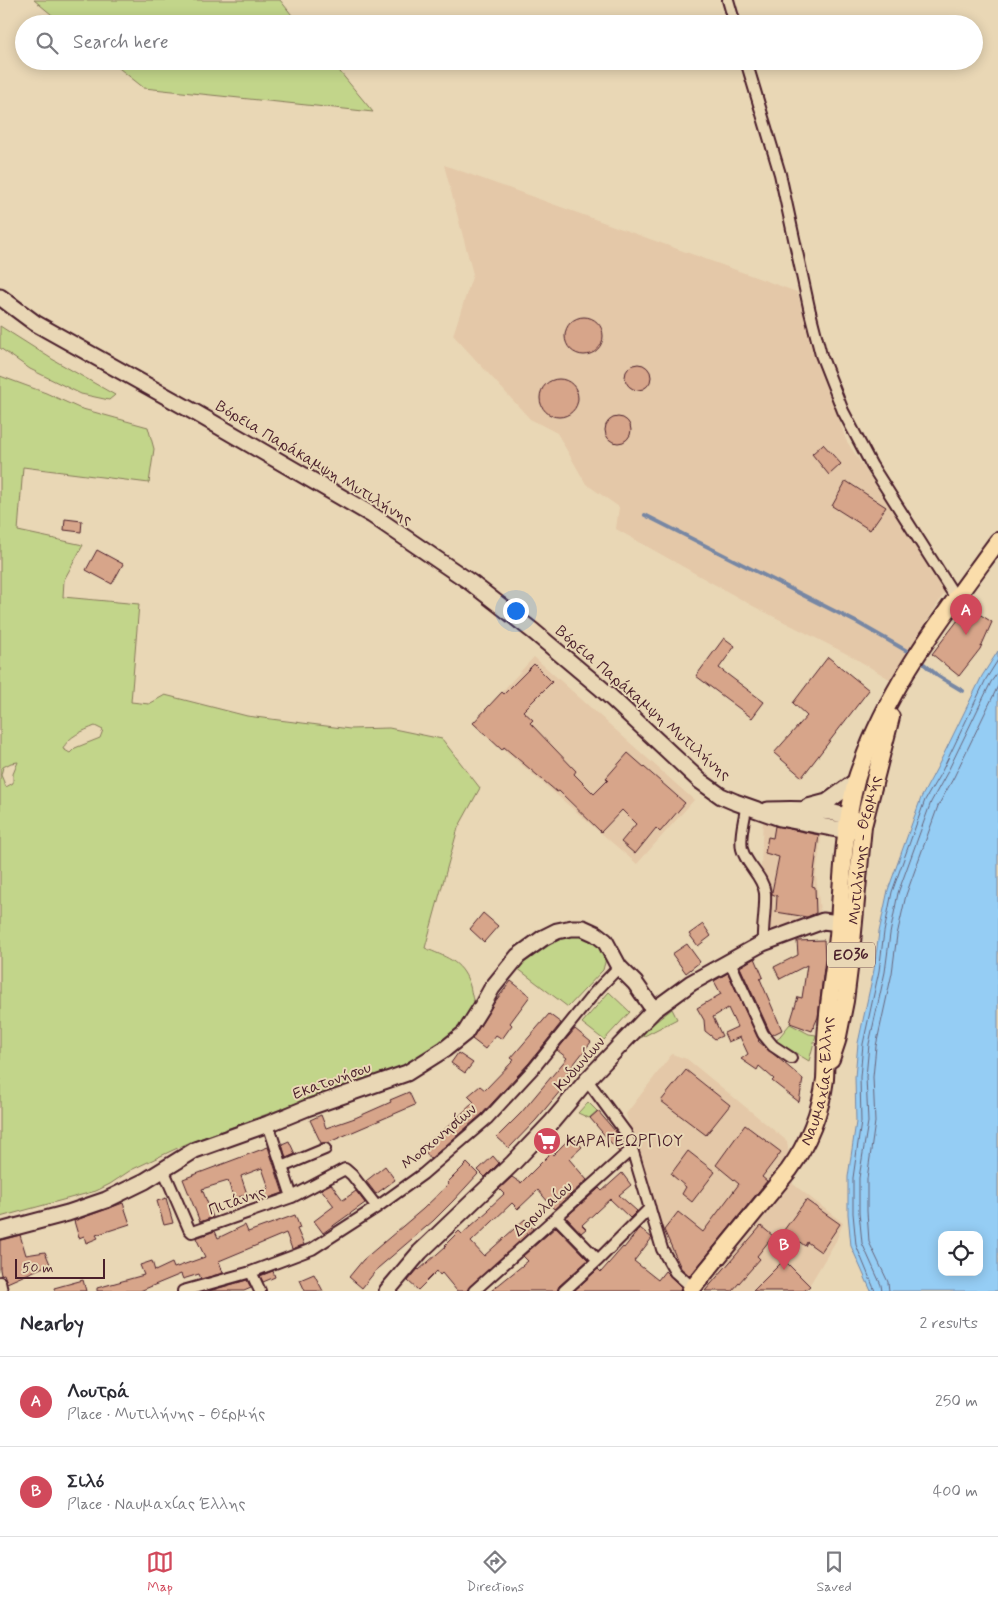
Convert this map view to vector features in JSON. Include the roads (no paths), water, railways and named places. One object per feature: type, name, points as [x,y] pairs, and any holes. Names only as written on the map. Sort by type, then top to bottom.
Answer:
[{"type":"main road","name":"Μυτιλήνης - Θερμής","points":[[824,1080],[837,1041],[851,952],[853,824],[856,781],[880,719],[903,679],[956,598],[998,541]]},
{"type":"main road","name":"Μυτιλήνης - Θερμής","points":[[853,824],[903,679]]},
{"type":"main road","name":"Ναυμαχίας Έλλης","points":[[691,1290],[797,1159],[814,1123],[824,1080],[827,1026],[853,824]]},
{"type":"street","points":[[728,0],[732,15]]},
{"type":"street","points":[[749,70],[780,174],[821,356],[843,411],[872,466],[956,598]]},
{"type":"street","name":"Βόρεια Παράκαμψη Μυτιλήνης","points":[[0,297],[35,324],[205,418],[372,515],[470,582],[533,631],[602,689],[700,781],[721,796],[780,818],[853,824]]},
{"type":"street","points":[[799,809],[818,806],[827,802],[856,781]]},
{"type":"street","points":[[753,808],[742,841],[742,849],[762,883],[765,894],[762,943]]},
{"type":"street","name":"Βόρεια Παράκαμψη Μυτιλήνης","points":[[753,808],[799,809],[853,824]]},
{"type":"street","name":"Κυδωνίων","points":[[387,1291],[420,1252],[515,1166],[587,1080],[654,1010],[691,983],[762,943],[823,921],[839,923]]},
{"type":"street","name":"Εκατονήσου","points":[[0,1231],[68,1213],[106,1200],[139,1184],[195,1150],[407,1073],[433,1057],[465,1033],[492,988],[518,956],[543,938],[557,931],[583,928],[596,934],[605,941],[619,966]]},
{"type":"street","points":[[730,962],[763,1034],[773,1046],[791,1058]]},
{"type":"street","points":[[619,966],[635,983],[654,1010]]},
{"type":"street","name":"Μοσχονησίων","points":[[183,1291],[251,1272],[312,1249],[377,1208],[423,1174],[487,1119],[534,1068],[596,991],[619,966]]},
{"type":"street","points":[[587,1080],[626,1133],[662,1249],[670,1265],[691,1290]]},
{"type":"street","points":[[268,1124],[292,1197]]},
{"type":"street","points":[[282,1167],[325,1149]]},
{"type":"street","name":"Δορυλαίου","points":[[474,1291],[632,1149]]},
{"type":"street","name":"Πιτάνης","points":[[163,1168],[192,1232],[292,1197],[345,1169],[352,1175],[377,1208]]},
{"type":"street","points":[[564,1291],[650,1208]]},
{"type":"street","points":[[556,1217],[598,1260]]},
{"type":"street","points":[[251,1272],[260,1291]]},
{"type":"street","points":[[0,1282],[2,1291]]},
{"type":"water","points":[[998,651],[998,1291],[871,1291],[851,1246],[848,1214],[848,1177],[856,1122],[855,1077],[858,1043],[874,970],[879,932],[888,890],[921,798],[982,676]]},
{"type":"waterway","points":[[645,515],[858,623],[907,651]]},
{"type":"waterway","points":[[924,664],[938,676],[963,691]]},
{"type":"place","name":"Λουτρά","points":[[966,635]]},
{"type":"place","name":"ΚΑΡΑΓΕΩΡΓΙΟΥ","points":[[547,1141]]},
{"type":"place","name":"Σιλό","points":[[784,1270]]}]
